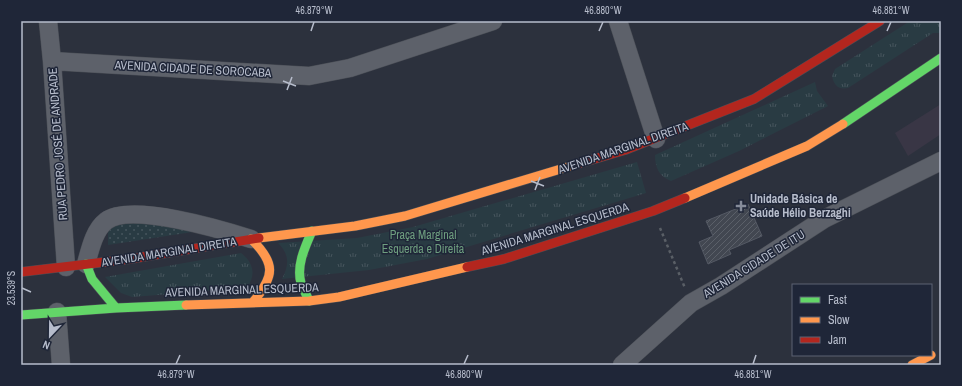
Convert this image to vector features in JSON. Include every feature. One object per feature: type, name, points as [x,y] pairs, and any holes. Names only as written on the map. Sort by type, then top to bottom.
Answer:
[{"type":"main road","name":"AVENIDA MARGINAL DIREITA","points":[[21,272],[355,226],[405,216],[656,139],[754,99],[880,21]]},
{"type":"main road","name":"AVENIDA MARGINAL ESQUERDA","points":[[21,315],[116,308],[309,301],[339,297],[424,276],[504,259],[653,211],[807,146],[858,115],[941,58]]},
{"type":"main road","points":[[309,301],[300,283],[299,272],[302,258],[312,231]]},
{"type":"main road","points":[[252,239],[264,250],[268,259],[270,270],[265,288],[253,302]]},
{"type":"main road","points":[[86,264],[92,279],[116,308]]},
{"type":"main road","points":[[932,354],[941,350]]},
{"type":"main road","points":[[912,365],[929,356]]},
{"type":"street","name":"RUA PEDRO JOSÉ DE ANDRADE","points":[[48,21],[66,267]]},
{"type":"street","name":"AVENIDA CIDADE DE SOROCABA","points":[[52,60],[309,76],[350,68],[493,21]]},
{"type":"street","points":[[618,21],[656,139]]},
{"type":"street","name":"AVENIDA CIDADE DE ITU","points":[[622,365],[691,303],[722,286],[824,219],[941,161]]},
{"type":"street","name":"AVENIDA MARGINAL DIREITA","points":[[86,264],[90,249],[101,225],[107,220],[116,216],[145,215],[168,218],[216,228],[252,239]]},
{"type":"street","points":[[57,312],[61,365]]},
{"type":"path","points":[[653,211],[691,303]]},
{"type":"shaded area","points":[[941,104],[941,134],[908,156],[895,133]]},
{"type":"green space","points":[[910,21],[941,21],[941,33],[933,33],[848,88],[840,88],[836,85],[832,76],[835,69]]},
{"type":"green space","points":[[815,82],[817,91],[828,106],[739,151],[671,181],[663,177],[658,171],[655,155]]},
{"type":"green space","name":"Praça Marginal Esquerda e Direita","points":[[637,162],[646,193],[427,259],[369,270],[282,279],[286,269],[287,260],[285,252],[278,243],[357,238],[413,227]]},
{"type":"green space","points":[[117,222],[154,222],[199,231],[108,245],[108,232]]},
{"type":"green space","points":[[241,253],[249,261],[252,269],[252,278],[247,288],[132,297],[121,293],[105,277]]},
{"type":"building","points":[[748,204],[762,236],[729,250],[731,254],[708,264],[699,242],[713,236],[706,221]]},
{"type":"traffic: fast","points":[[843,124],[941,58]]},
{"type":"traffic: fast","points":[[309,301],[301,283],[300,263],[312,231]]},
{"type":"traffic: fast","points":[[86,264],[92,279],[116,308]]},
{"type":"traffic: fast","points":[[21,315],[116,308],[186,305]]},
{"type":"traffic: slow","points":[[685,198],[807,146],[843,124]]},
{"type":"traffic: slow","points":[[259,238],[355,226],[405,216],[574,165]]},
{"type":"traffic: slow","points":[[251,239],[265,255],[270,270],[269,277],[265,285],[253,302]]},
{"type":"traffic: slow","points":[[186,305],[309,301],[339,297],[467,267]]},
{"type":"traffic: slow","points":[[912,365],[929,356]]},
{"type":"traffic: jam","points":[[574,165],[625,150],[754,99],[880,21]]},
{"type":"traffic: jam","points":[[467,267],[504,259],[653,211],[685,198]]},
{"type":"traffic: jam","points":[[21,272],[130,259],[259,238]]},
{"type":"place","name":"Unidade Básica de Saúde Hélio Berzaghi","points":[[741,206]]}]
